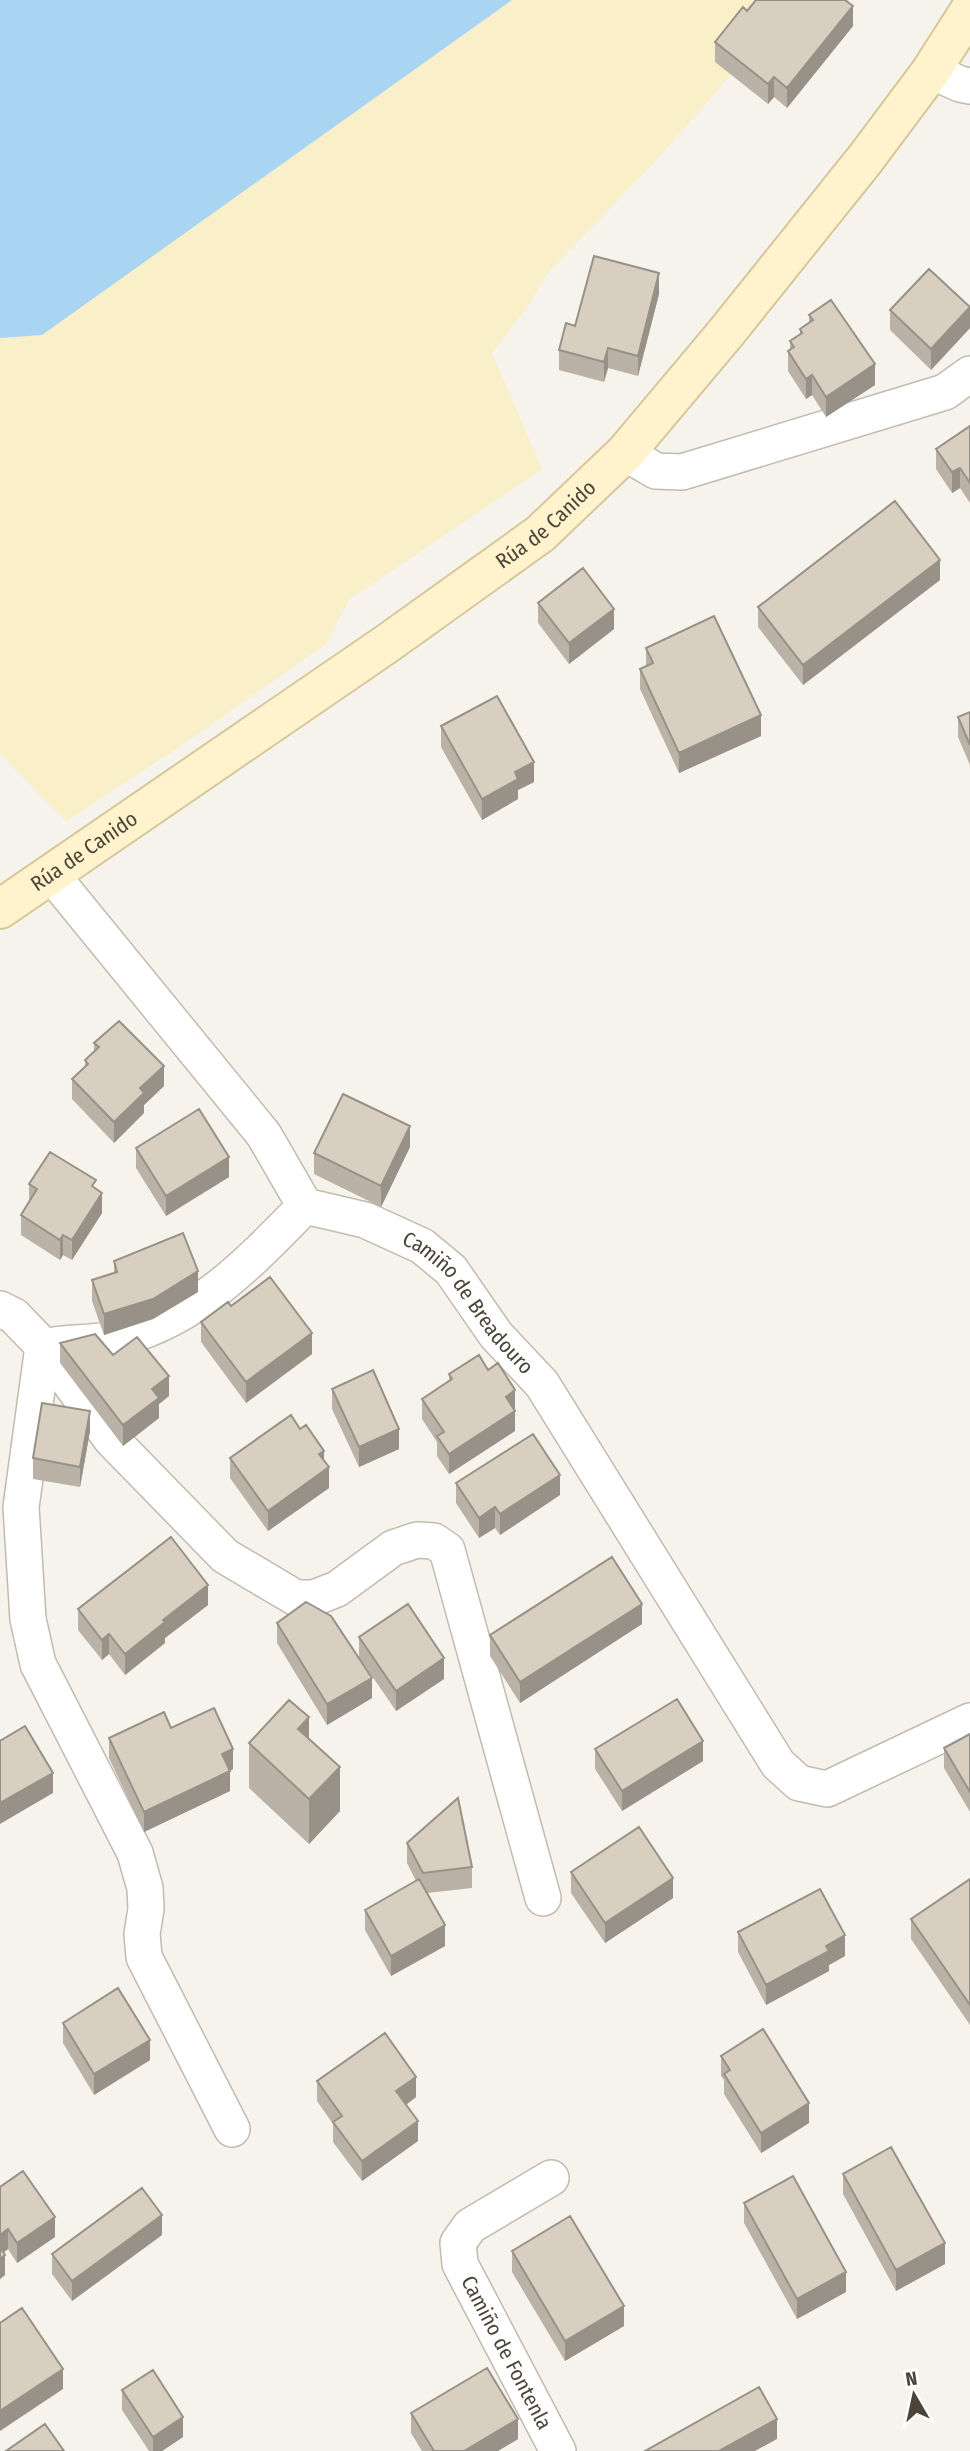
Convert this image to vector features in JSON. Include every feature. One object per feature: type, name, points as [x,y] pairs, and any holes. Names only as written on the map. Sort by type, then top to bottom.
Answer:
[{"type":"main road","name":"Rúa de Canido","points":[[0,909],[388,643],[540,534],[625,453],[725,334],[866,158],[931,71],[970,10]]},
{"type":"street","points":[[931,71],[960,85],[970,86]]},
{"type":"street","points":[[625,453],[656,471],[682,472],[945,392],[970,374]]},
{"type":"street","points":[[43,1346],[122,1337],[168,1321],[206,1298],[252,1260],[305,1206],[264,1135],[51,874]]},
{"type":"street","name":"Camiño de Breadouro","points":[[305,1206],[365,1220],[422,1246],[451,1270],[496,1335],[542,1384],[778,1764],[799,1783],[827,1789],[970,1721]]},
{"type":"street","points":[[0,1309],[14,1316],[43,1346],[111,1439],[225,1556],[296,1598],[314,1598],[337,1589],[393,1548],[417,1540],[435,1541],[447,1550],[543,1898]]},
{"type":"street","points":[[43,1346],[21,1507],[28,1619],[38,1664],[135,1853],[145,1888],[146,1909],[142,1934],[144,1957],[232,2129]]},
{"type":"street","name":"Camiño de Fontenla","points":[[551,2178],[470,2226],[458,2243],[460,2264],[558,2451]]},
{"type":"sand","points":[[318,0],[797,0],[653,164],[550,270],[526,309],[492,353],[542,469],[349,600],[326,644],[175,750],[66,821],[0,754],[0,149]]},
{"type":"water","points":[[0,0],[512,0],[42,335],[0,338]]},
{"type":"building","points":[[756,0],[845,0],[853,6],[787,88],[774,77],[768,84],[715,42],[743,7],[747,11]]},
{"type":"building","points":[[594,256],[659,273],[638,356],[608,348],[604,362],[559,350],[566,323],[575,326]]},
{"type":"building","points":[[929,269],[970,307],[931,349],[890,310]]},
{"type":"building","points":[[831,300],[875,364],[826,397],[812,375],[806,379],[788,351],[794,347],[790,341],[802,333],[800,329],[813,320],[809,315]]},
{"type":"building","points":[[970,426],[970,483],[960,468],[952,472],[936,449]]},
{"type":"building","points":[[895,501],[940,560],[803,665],[758,607]]},
{"type":"building","points":[[583,568],[614,609],[569,643],[538,603]]},
{"type":"building","points":[[714,616],[761,715],[679,753],[640,669],[653,663],[646,648]]},
{"type":"building","points":[[497,696],[534,762],[515,772],[518,779],[482,799],[441,726]]},
{"type":"building","points":[[970,712],[970,745],[958,717]]},
{"type":"building","points":[[119,1021],[164,1066],[140,1088],[144,1093],[114,1122],[72,1079],[88,1064],[85,1060],[99,1047],[94,1043]]},
{"type":"building","points":[[343,1094],[410,1126],[381,1186],[314,1153]]},
{"type":"building","points":[[199,1109],[229,1157],[166,1196],[136,1148]]},
{"type":"building","points":[[50,1152],[96,1180],[92,1186],[102,1193],[72,1240],[63,1235],[60,1240],[21,1215],[37,1189],[29,1184]]},
{"type":"building","points":[[183,1233],[198,1271],[153,1299],[104,1314],[92,1280],[117,1272],[114,1261]]},
{"type":"building","points":[[270,1277],[312,1333],[246,1382],[201,1322],[228,1302],[231,1306]]},
{"type":"building","points":[[95,1334],[113,1355],[137,1337],[169,1376],[152,1389],[159,1398],[123,1425],[60,1343]]},
{"type":"building","points":[[479,1355],[488,1370],[498,1363],[515,1390],[506,1397],[515,1411],[449,1454],[437,1436],[444,1432],[422,1399],[452,1379],[449,1374]]},
{"type":"building","points":[[373,1370],[399,1429],[359,1447],[332,1389]]},
{"type":"building","points":[[42,1403],[90,1411],[80,1467],[33,1458]]},
{"type":"building","points":[[291,1415],[300,1429],[306,1425],[324,1451],[319,1454],[329,1467],[268,1511],[230,1458]]},
{"type":"building","points":[[533,1434],[560,1475],[500,1514],[495,1507],[479,1518],[456,1483]]},
{"type":"building","points":[[171,1537],[208,1585],[125,1654],[109,1634],[102,1640],[78,1609]]},
{"type":"building","points":[[612,1557],[642,1604],[520,1682],[490,1635]]},
{"type":"building","points":[[306,1602],[331,1616],[372,1678],[327,1704],[277,1623]]},
{"type":"building","points":[[408,1604],[444,1658],[396,1691],[359,1637]]},
{"type":"building","points":[[677,1699],[703,1741],[622,1791],[595,1749]]},
{"type":"building","points":[[289,1700],[309,1717],[298,1729],[340,1767],[309,1799],[249,1743]]},
{"type":"building","points":[[214,1708],[233,1749],[222,1754],[230,1771],[144,1812],[109,1738],[164,1712],[171,1728]]},
{"type":"building","points":[[25,1726],[53,1773],[0,1803],[0,1741]]},
{"type":"building","points":[[970,1734],[970,1792],[944,1748]]},
{"type":"building","points":[[458,1798],[472,1867],[423,1873],[407,1843]]},
{"type":"building","points":[[639,1827],[673,1878],[605,1923],[571,1872]]},
{"type":"building","points":[[419,1879],[445,1925],[391,1956],[365,1910]]},
{"type":"building","points":[[970,1879],[970,2005],[911,1919]]},
{"type":"building","points":[[820,1889],[845,1935],[826,1946],[829,1951],[766,1985],[738,1932]]},
{"type":"building","points":[[118,1988],[150,2040],[94,2074],[63,2023]]},
{"type":"building","points":[[763,2029],[809,2103],[761,2133],[724,2074],[730,2070],[721,2056]]},
{"type":"building","points":[[385,2033],[416,2077],[396,2091],[418,2121],[362,2161],[333,2122],[342,2116],[317,2081]]},
{"type":"building","points":[[891,2147],[945,2243],[896,2270],[843,2174]]},
{"type":"building","points":[[23,2171],[55,2217],[17,2243],[8,2229],[0,2235],[0,2187]]},
{"type":"building","points":[[793,2176],[846,2272],[797,2299],[744,2203]]},
{"type":"building","points":[[142,2188],[162,2215],[72,2281],[52,2254]]},
{"type":"building","points":[[570,2216],[624,2306],[565,2341],[512,2251]]},
{"type":"building","points":[[22,2308],[63,2369],[0,2411],[0,2323]]},
{"type":"building","points":[[487,2368],[518,2419],[464,2451],[434,2451],[411,2413]]},
{"type":"building","points":[[153,2370],[183,2417],[153,2437],[122,2390]]},
{"type":"building","points":[[759,2387],[777,2419],[719,2451],[645,2451]]},
{"type":"building","points":[[45,2424],[64,2451],[6,2451]]}]
